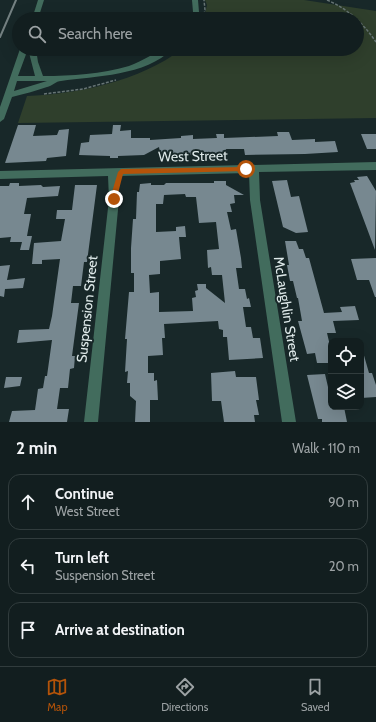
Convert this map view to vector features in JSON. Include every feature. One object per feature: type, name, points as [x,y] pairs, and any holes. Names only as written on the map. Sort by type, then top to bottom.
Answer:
[{"type":"street","points":[[37,12],[41,0]]},
{"type":"street","points":[[195,0],[196,12]]},
{"type":"street","points":[[0,119],[22,56]]},
{"type":"street","points":[[33,56],[40,78]]},
{"type":"street","points":[[14,79],[99,75],[135,66],[154,56]]},
{"type":"street","points":[[8,95],[46,85],[59,78]]},
{"type":"street","name":"West Street","points":[[0,174],[376,166]]},
{"type":"street","name":"McLaughlin Street","points":[[250,169],[289,422]]},
{"type":"street","name":"Suspension Street","points":[[91,422],[117,172]]},
{"type":"path","points":[[327,0],[350,12]]},
{"type":"path","points":[[364,24],[376,42]]},
{"type":"green space","points":[[205,0],[304,0],[376,11],[376,118],[18,123],[27,96],[47,95],[108,84],[147,70],[171,56],[364,56],[364,12],[206,12],[207,5]]},
{"type":"building","points":[[18,125],[36,125],[33,136],[57,135],[59,130],[69,129],[66,156],[47,158],[46,161],[5,163]]},
{"type":"building","points":[[113,125],[121,125],[120,131],[131,130],[131,138],[150,138],[150,140],[181,138],[181,136],[193,135],[193,139],[217,138],[216,134],[224,134],[224,138],[278,136],[277,132],[289,132],[292,140],[315,139],[315,142],[335,141],[338,152],[245,155],[244,149],[226,149],[227,155],[218,156],[218,154],[165,155],[165,153],[160,153],[159,147],[144,155],[118,156],[118,158],[110,158],[110,156],[79,155],[81,143],[89,142],[90,135],[112,134]]},
{"type":"building","points":[[361,134],[376,134],[376,149],[367,149]]},
{"type":"building","points":[[367,176],[376,191],[375,250],[350,183],[355,182],[354,180],[359,180],[357,177]]},
{"type":"building","points":[[287,180],[291,197],[299,196],[308,232],[296,233],[283,227],[272,181]]},
{"type":"building","points":[[214,181],[226,181],[226,185],[244,195],[234,195],[235,203],[230,204],[232,212],[227,212],[231,230],[236,229],[241,258],[242,268],[236,268],[239,289],[245,289],[247,299],[249,298],[251,307],[243,307],[246,327],[251,327],[253,338],[260,338],[263,358],[229,360],[227,337],[223,337],[223,330],[219,329],[218,321],[164,324],[165,338],[162,338],[163,355],[148,356],[148,373],[154,373],[154,381],[157,380],[158,400],[150,400],[150,422],[135,422],[136,401],[130,396],[130,383],[127,383],[128,371],[125,372],[127,339],[125,339],[129,292],[134,292],[134,273],[131,273],[131,248],[133,219],[136,219],[137,192],[139,192],[140,184],[151,183],[151,185],[164,185],[166,183],[214,183]],"holes":[[[185,194],[186,197],[196,197],[199,223],[216,222],[219,249],[207,250],[208,268],[211,267],[212,275],[222,275],[225,303],[206,288],[206,284],[197,284],[198,290],[195,291],[196,297],[192,298],[193,311],[159,312],[159,292],[150,293],[149,275],[160,274],[160,261],[181,259],[179,237],[186,237],[185,226],[176,227],[176,231],[156,232],[156,204],[163,204],[164,195]]]},
{"type":"building","points":[[10,183],[19,183],[19,186],[60,186],[58,196],[27,198],[24,214],[31,214],[27,236],[32,236],[29,250],[20,250],[22,242],[10,242],[11,237],[0,238],[0,186],[9,186]]},
{"type":"building","points":[[75,185],[97,185],[87,262],[84,262],[81,286],[73,286],[71,303],[79,303],[72,356],[75,356],[74,368],[70,369],[68,388],[60,388],[57,409],[69,409],[67,422],[9,422],[12,411],[35,410],[38,389],[43,388],[45,376],[47,376],[52,340],[17,343],[19,330],[49,329],[60,259],[42,260],[42,264],[32,264],[34,243],[61,241],[65,219],[56,219],[57,210],[72,210]]},
{"type":"building","points":[[285,241],[296,241],[299,249],[303,249],[306,258],[309,258],[324,313],[342,312],[340,307],[355,306],[359,320],[333,321],[336,333],[327,333],[328,363],[317,363],[315,353],[307,354],[298,321],[302,321],[298,298],[293,281],[290,281],[287,265],[289,265]]},
{"type":"building","points":[[376,258],[375,297],[369,280],[357,280],[351,259]]},
{"type":"building","points":[[10,265],[7,280],[25,278],[23,288],[5,289],[4,297],[0,296],[0,266]]},
{"type":"building","points":[[364,356],[369,373],[372,373],[376,385],[376,397],[364,398]]},
{"type":"building","points":[[235,371],[236,377],[256,377],[259,400],[256,400],[259,415],[254,415],[255,422],[224,422],[221,401],[212,401],[211,373]]},
{"type":"building","points":[[325,374],[328,387],[328,410],[345,410],[347,422],[322,422],[322,419],[318,419],[307,375]]},
{"type":"building","points":[[6,377],[22,377],[20,386],[4,388]]},
{"type":"railway","points":[[0,37],[16,0]]},
{"type":"route","points":[[114,199],[121,172],[246,169]]}]
